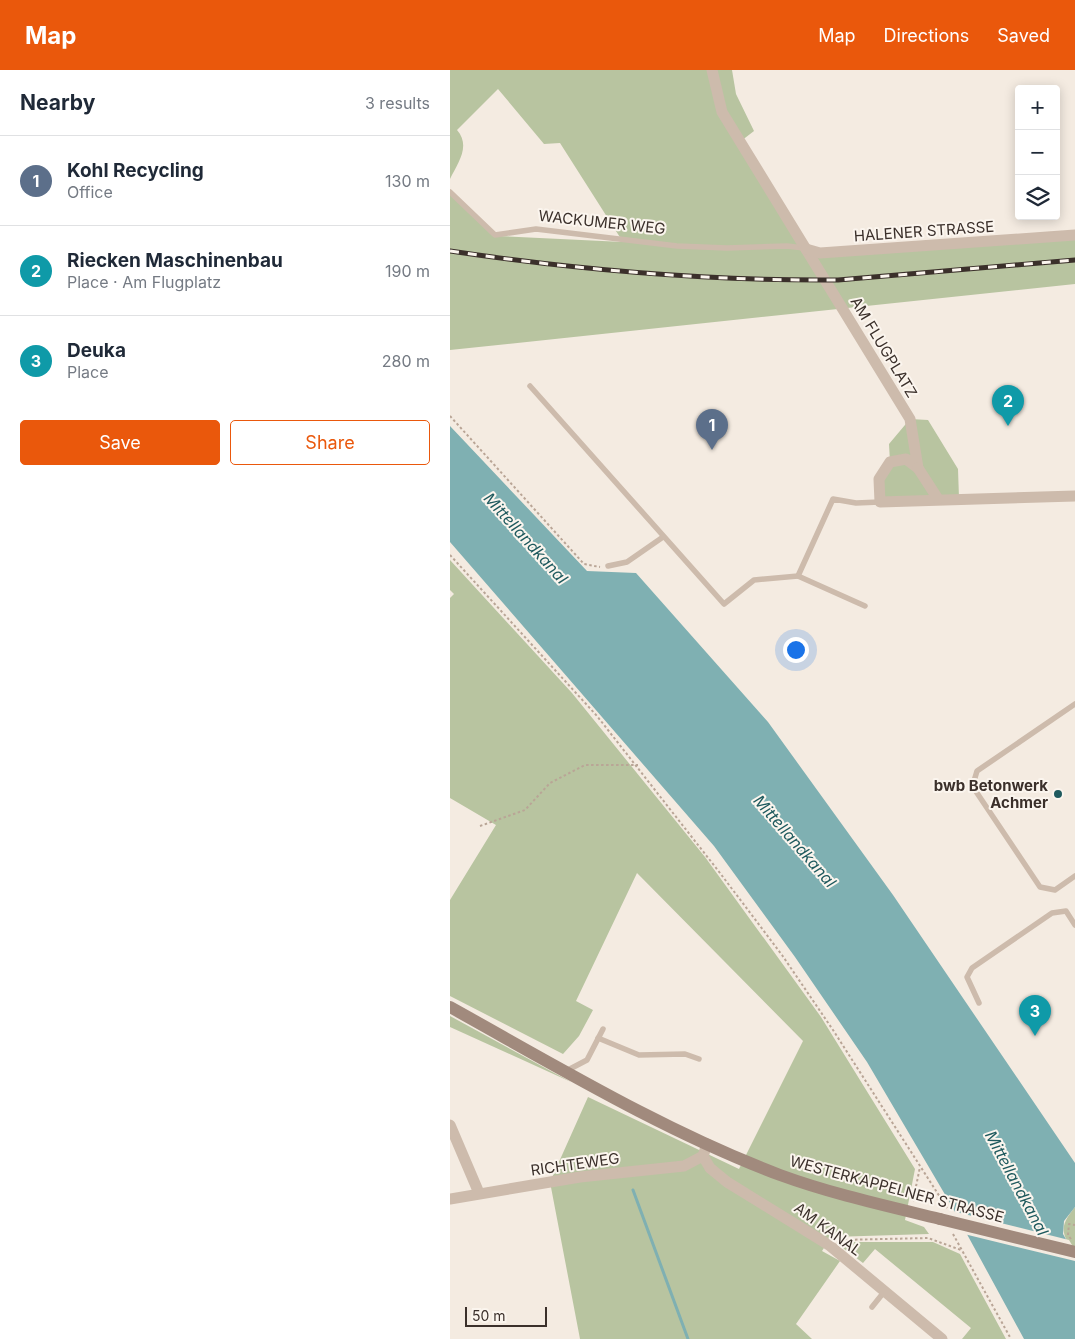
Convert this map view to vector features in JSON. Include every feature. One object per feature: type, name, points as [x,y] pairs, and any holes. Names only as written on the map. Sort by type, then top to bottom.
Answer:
[{"type":"main road","name":"WESTERKAPPELNER STRASSE","points":[[450,1007],[705,1150],[846,1195],[1075,1252]]},
{"type":"street","points":[[712,70],[722,112],[806,249]]},
{"type":"street","name":"HALENER STRASSE","points":[[806,249],[820,253],[1075,236]]},
{"type":"street","name":"AM FLUGPLATZ","points":[[806,249],[910,419],[918,468],[938,499]]},
{"type":"street","points":[[918,468],[906,459],[890,462],[879,479],[880,502],[1075,496]]},
{"type":"street","points":[[450,1125],[479,1193]]},
{"type":"street","name":"RICHTEWEG","points":[[450,1199],[580,1177],[684,1166],[705,1150]]},
{"type":"street","name":"AM KANAL","points":[[705,1150],[710,1168],[727,1182],[829,1245],[942,1339]]},
{"type":"lane","name":"WACKUMER WEG","points":[[450,192],[495,235],[536,229],[677,246],[727,248],[787,246],[806,249]]},
{"type":"lane","points":[[530,386],[724,604],[754,580],[798,576],[865,606]]},
{"type":"lane","points":[[798,576],[833,499],[856,503],[880,502]]},
{"type":"lane","points":[[608,566],[626,562],[663,537]]},
{"type":"lane","points":[[1075,704],[977,771],[974,781],[975,790],[1040,887],[1055,890],[1075,876]]},
{"type":"lane","points":[[979,1003],[967,977],[972,968],[1052,912],[1066,911],[1075,925]]},
{"type":"lane","points":[[566,1071],[587,1060],[602,1029]]},
{"type":"lane","points":[[598,1038],[639,1055],[684,1054],[699,1059]]},
{"type":"lane","points":[[872,1307],[884,1292]]},
{"type":"path","points":[[450,416],[584,564],[598,568],[608,566]]},
{"type":"path","points":[[450,555],[597,716],[638,765],[782,955],[833,1030],[920,1167],[946,1220],[1011,1339]]},
{"type":"path","points":[[480,826],[525,810],[550,783],[585,765],[638,765]]},
{"type":"path","points":[[914,1204],[912,1198],[920,1167]]},
{"type":"path","points":[[1075,1225],[1069,1224],[1068,1234],[1075,1246]]},
{"type":"path","points":[[829,1245],[842,1239],[928,1238],[962,1250]]},
{"type":"green space","points":[[450,70],[732,70],[736,94],[754,131],[741,141],[806,249],[1075,235],[1075,284],[450,350],[450,191],[498,236],[623,242],[560,143],[544,144],[498,89],[457,130],[463,142],[462,155],[450,179]]},
{"type":"green space","points":[[910,419],[928,420],[958,469],[959,498],[880,502],[879,479],[890,462],[889,444]]},
{"type":"green space","points":[[450,560],[572,693],[705,857],[821,1017],[915,1169],[905,1220],[924,1227],[929,1234],[831,1237],[822,1251],[840,1261],[796,1324],[812,1339],[580,1339],[550,1182],[588,1097],[739,1169],[803,1041],[637,873],[576,1001],[593,1010],[579,1036],[563,1054],[450,996],[450,900],[496,825],[450,798],[450,598],[454,594],[450,590]]},
{"type":"green space","points":[[450,1016],[571,1082],[450,1027]]},
{"type":"green space","points":[[1075,1207],[1075,1255],[1065,1236],[1064,1226]]},
{"type":"green space","points":[[845,1242],[933,1242],[960,1254],[1006,1339],[962,1339],[971,1328],[875,1249],[863,1263],[839,1245]]},
{"type":"water","name":"Mittellandkanal","points":[[450,426],[587,571],[636,573],[768,722],[893,895],[1075,1163],[1075,1207],[1064,1221],[1063,1234],[1075,1255],[1075,1339],[1024,1339],[950,1203],[867,1062],[795,957],[714,846],[450,542]]},
{"type":"pier","points":[[952,1211],[1069,1240],[1075,1250],[1075,1261],[964,1234]]},
{"type":"waterway","points":[[633,1190],[688,1339]]},
{"type":"railway","points":[[450,251],[595,269],[741,279],[789,280],[838,280],[1075,260]]},
{"type":"place","name":"Riecken Maschinenbau","points":[[1008,426]]},
{"type":"place","name":"Kohl Recycling","points":[[712,450]]},
{"type":"place","name":"bwb Betonwerk Achmer","points":[[1058,794]]},
{"type":"place","name":"Deuka","points":[[1035,1036]]}]
